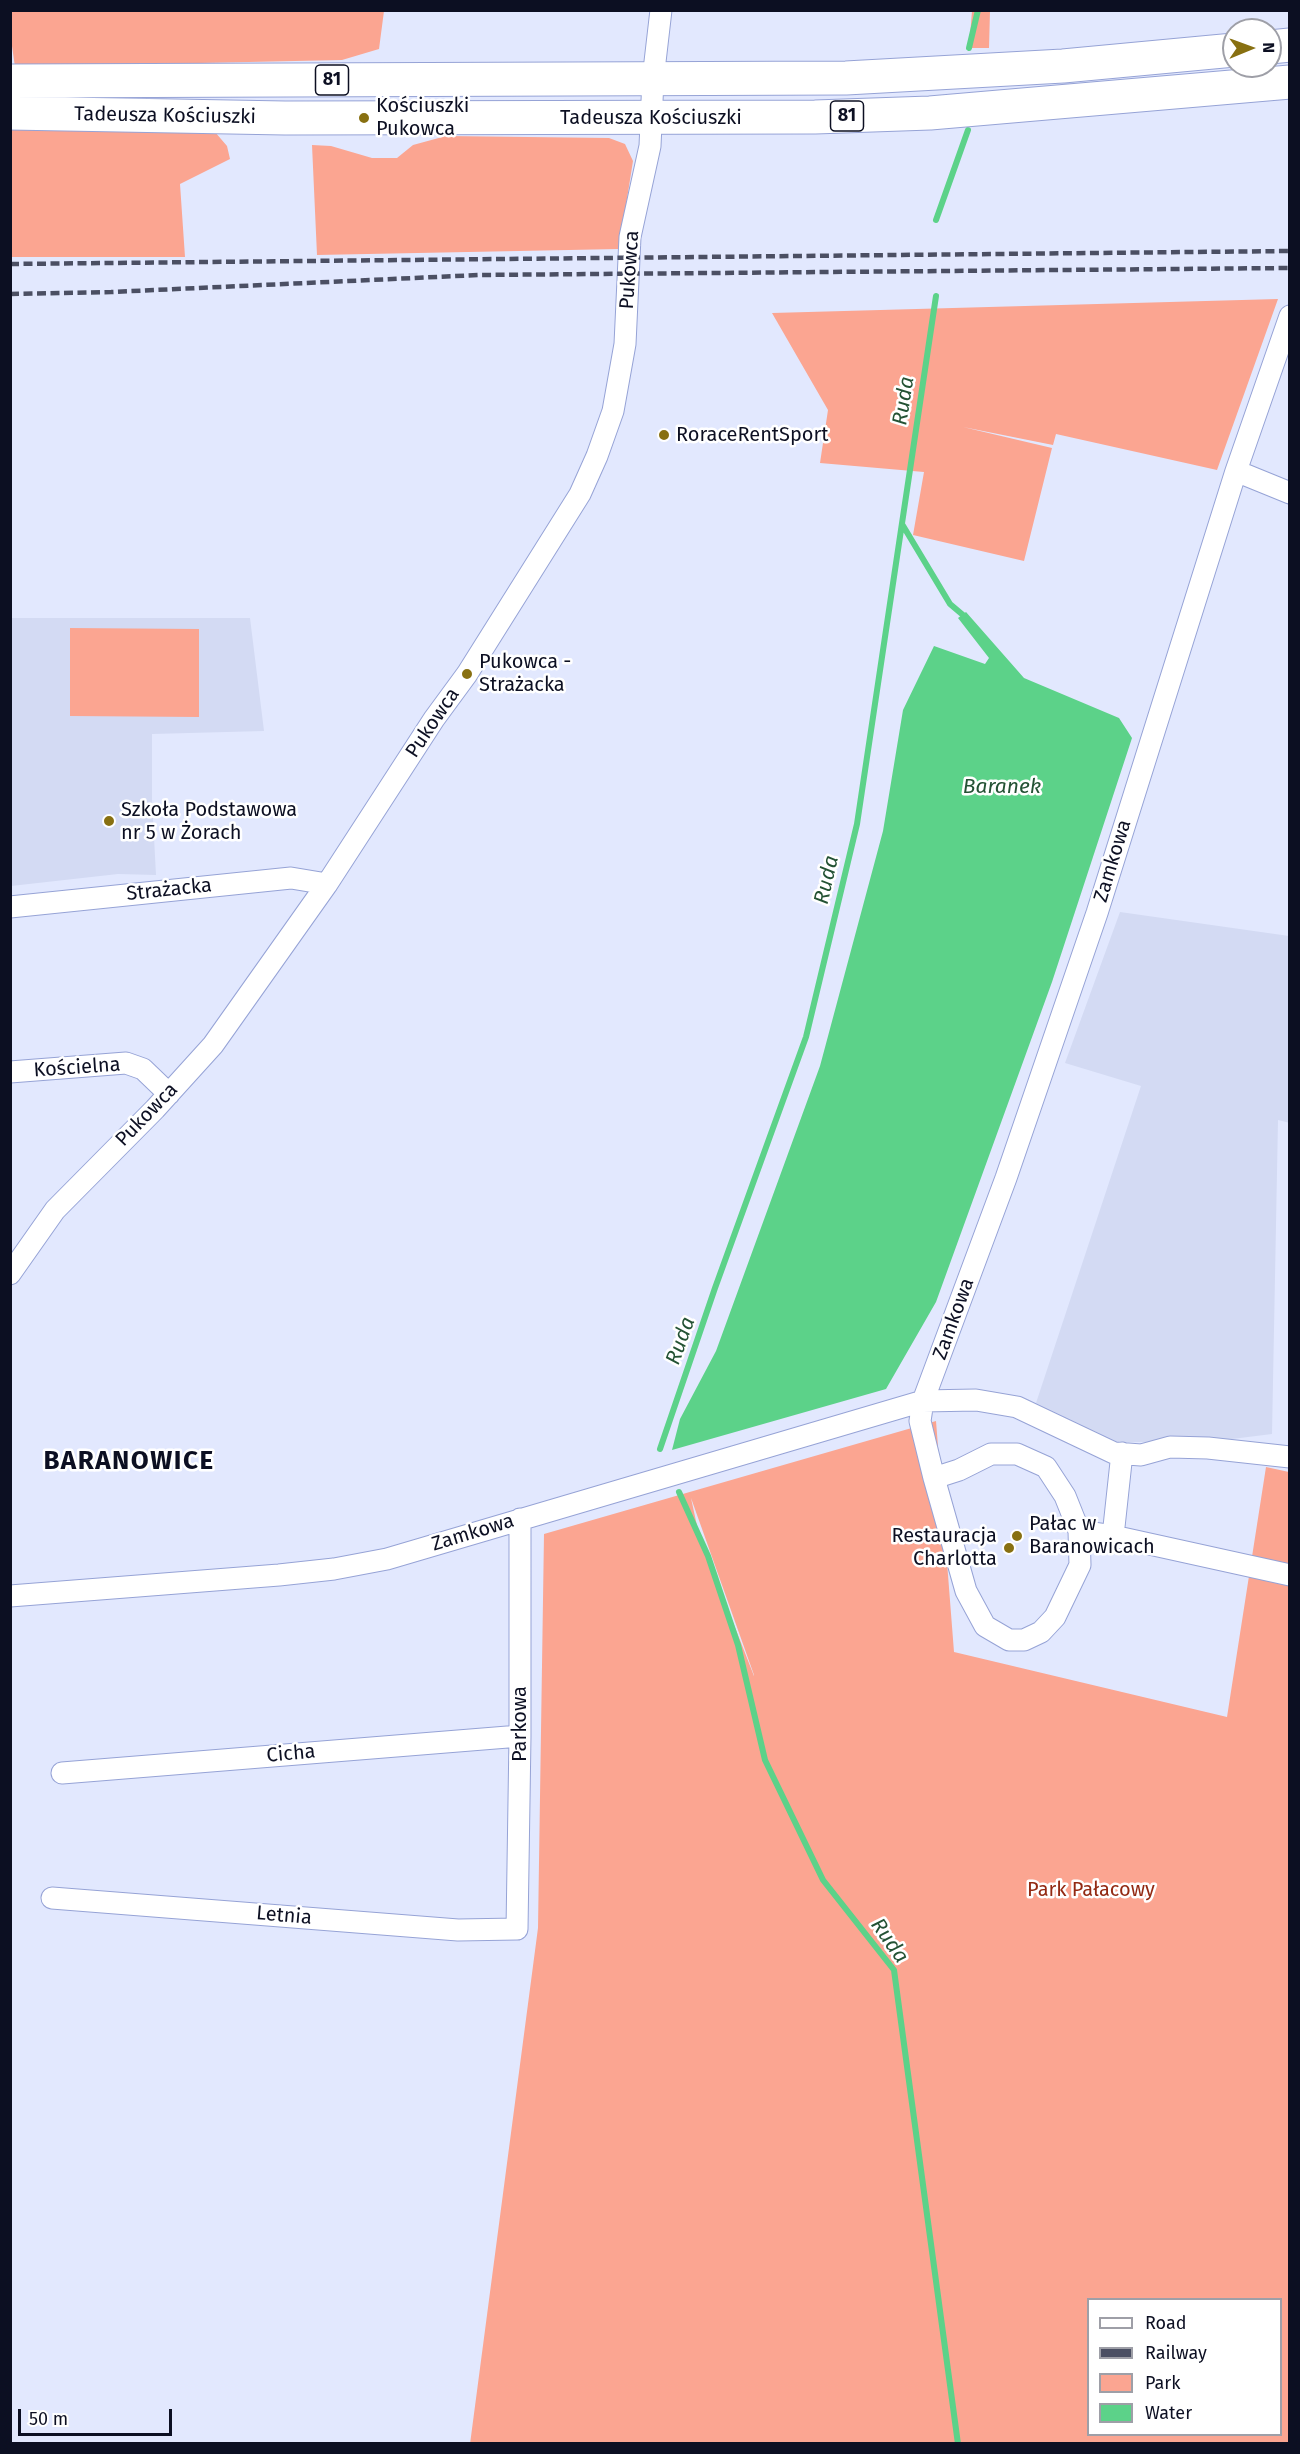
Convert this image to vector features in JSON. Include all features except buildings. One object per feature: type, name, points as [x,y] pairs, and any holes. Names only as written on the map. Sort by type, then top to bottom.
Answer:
[{"type":"main road","name":"Tadeusza Kościuszki","points":[[10,81],[920,76],[1222,51]]},
{"type":"main road","name":"Tadeusza Kościuszki","points":[[10,113],[285,118],[816,117],[930,112],[1290,82]]},
{"type":"street","name":"Pukowca","points":[[10,1274],[55,1210],[169,1094],[213,1045],[327,884],[467,674],[567,516],[597,456],[613,411],[626,344],[630,237],[650,146],[652,79],[661,10]]},
{"type":"street","name":"Zamkowa","points":[[923,1401],[1010,1167],[1097,912],[1236,471],[1290,316]]},
{"type":"street","points":[[1236,471],[1290,493]]},
{"type":"street","name":"Strażacka","points":[[10,907],[291,878],[327,884]]},
{"type":"street","name":"Kościelna","points":[[10,1072],[126,1063],[143,1069],[169,1094]]},
{"type":"street","name":"Zamkowa","points":[[10,1596],[334,1569],[387,1559],[923,1401],[976,1400],[1017,1407],[1114,1453],[1141,1455],[1170,1447],[1290,1457]]},
{"type":"street","points":[[923,1401],[920,1421],[934,1478],[966,1591],[985,1626],[1009,1640],[1024,1640],[1041,1632],[1055,1617],[1080,1565],[1079,1532],[1065,1496],[1046,1467],[1017,1454],[992,1454],[959,1470],[934,1478]]},
{"type":"street","points":[[1113,1536],[1122,1453]]},
{"type":"street","name":"Parkowa","points":[[517,1929],[520,1736],[519,1519]]},
{"type":"street","points":[[1079,1532],[1113,1536],[1290,1575]]},
{"type":"street","name":"Cicha","points":[[62,1773],[520,1736]]},
{"type":"street","name":"Letnia","points":[[52,1898],[459,1930],[517,1929]]},
{"type":"shaded area","points":[[10,618],[250,618],[264,731],[152,734],[152,800],[156,875],[118,874],[11,886]]},
{"type":"shaded area","points":[[1120,912],[1289,936],[1290,1123],[1278,1120],[1272,1434],[1208,1442],[1118,1442],[1036,1403],[1141,1086],[1065,1063]]},
{"type":"green space","points":[[10,11],[384,11],[379,49],[342,60],[15,67]]},
{"type":"green space","points":[[972,11],[990,11],[989,48],[969,48]]},
{"type":"green space","points":[[11,129],[215,132],[227,146],[230,159],[180,184],[185,257],[11,257]]},
{"type":"green space","points":[[446,136],[609,138],[625,144],[633,161],[619,249],[317,255],[312,145],[331,146],[372,158],[397,158],[413,145]]},
{"type":"green space","points":[[1278,299],[1217,470],[1056,434],[1053,445],[963,427],[1052,448],[1024,561],[913,535],[924,472],[820,463],[828,410],[772,313]]},
{"type":"green space","points":[[70,628],[199,629],[199,717],[70,716]]},
{"type":"green space","name":"Park Pałacowy","points":[[936,1421],[954,1652],[1227,1717],[1266,1467],[1289,1472],[1289,2443],[470,2444],[538,1928],[544,1534]],"holes":[[[691,1498],[754,1675],[699,1535]]]},
{"type":"water","name":"Baranek","points":[[966,612],[1024,678],[1119,718],[1132,738],[1052,982],[936,1302],[886,1389],[672,1450],[680,1419],[716,1351],[820,1066],[883,831],[903,710],[934,646],[985,664],[989,658],[958,618]]},
{"type":"waterway","name":"Ruda","points":[[969,48],[978,10]]},
{"type":"waterway","name":"Ruda","points":[[936,220],[968,130]]},
{"type":"waterway","name":"Ruda","points":[[660,1449],[715,1288],[806,1037],[857,824],[936,296]]},
{"type":"waterway","points":[[902,524],[950,604],[963,615]]},
{"type":"waterway","name":"Ruda","points":[[679,1492],[708,1556],[738,1645],[765,1760],[823,1880],[894,1970],[958,2444]]},
{"type":"railway","points":[[10,264],[1290,251]]},
{"type":"railway","points":[[10,294],[111,292],[479,275],[1290,268]]},
{"type":"place","name":"Kościuszki Pukowca","points":[[364,118]]},
{"type":"place","name":"RoraceRentSport","points":[[664,435]]},
{"type":"place","name":"Pukowca - Strażacka","points":[[467,674]]},
{"type":"place","name":"Szkoła Podstawowa nr 5 w Żorach","points":[[109,821]]},
{"type":"place","name":"Pałac w Baranowicach","points":[[1017,1536]]},
{"type":"place","name":"Restauracja Charlotta","points":[[1009,1548]]},
{"type":"district","name":"BARANOWICE","points":[[129,1462]]}]
